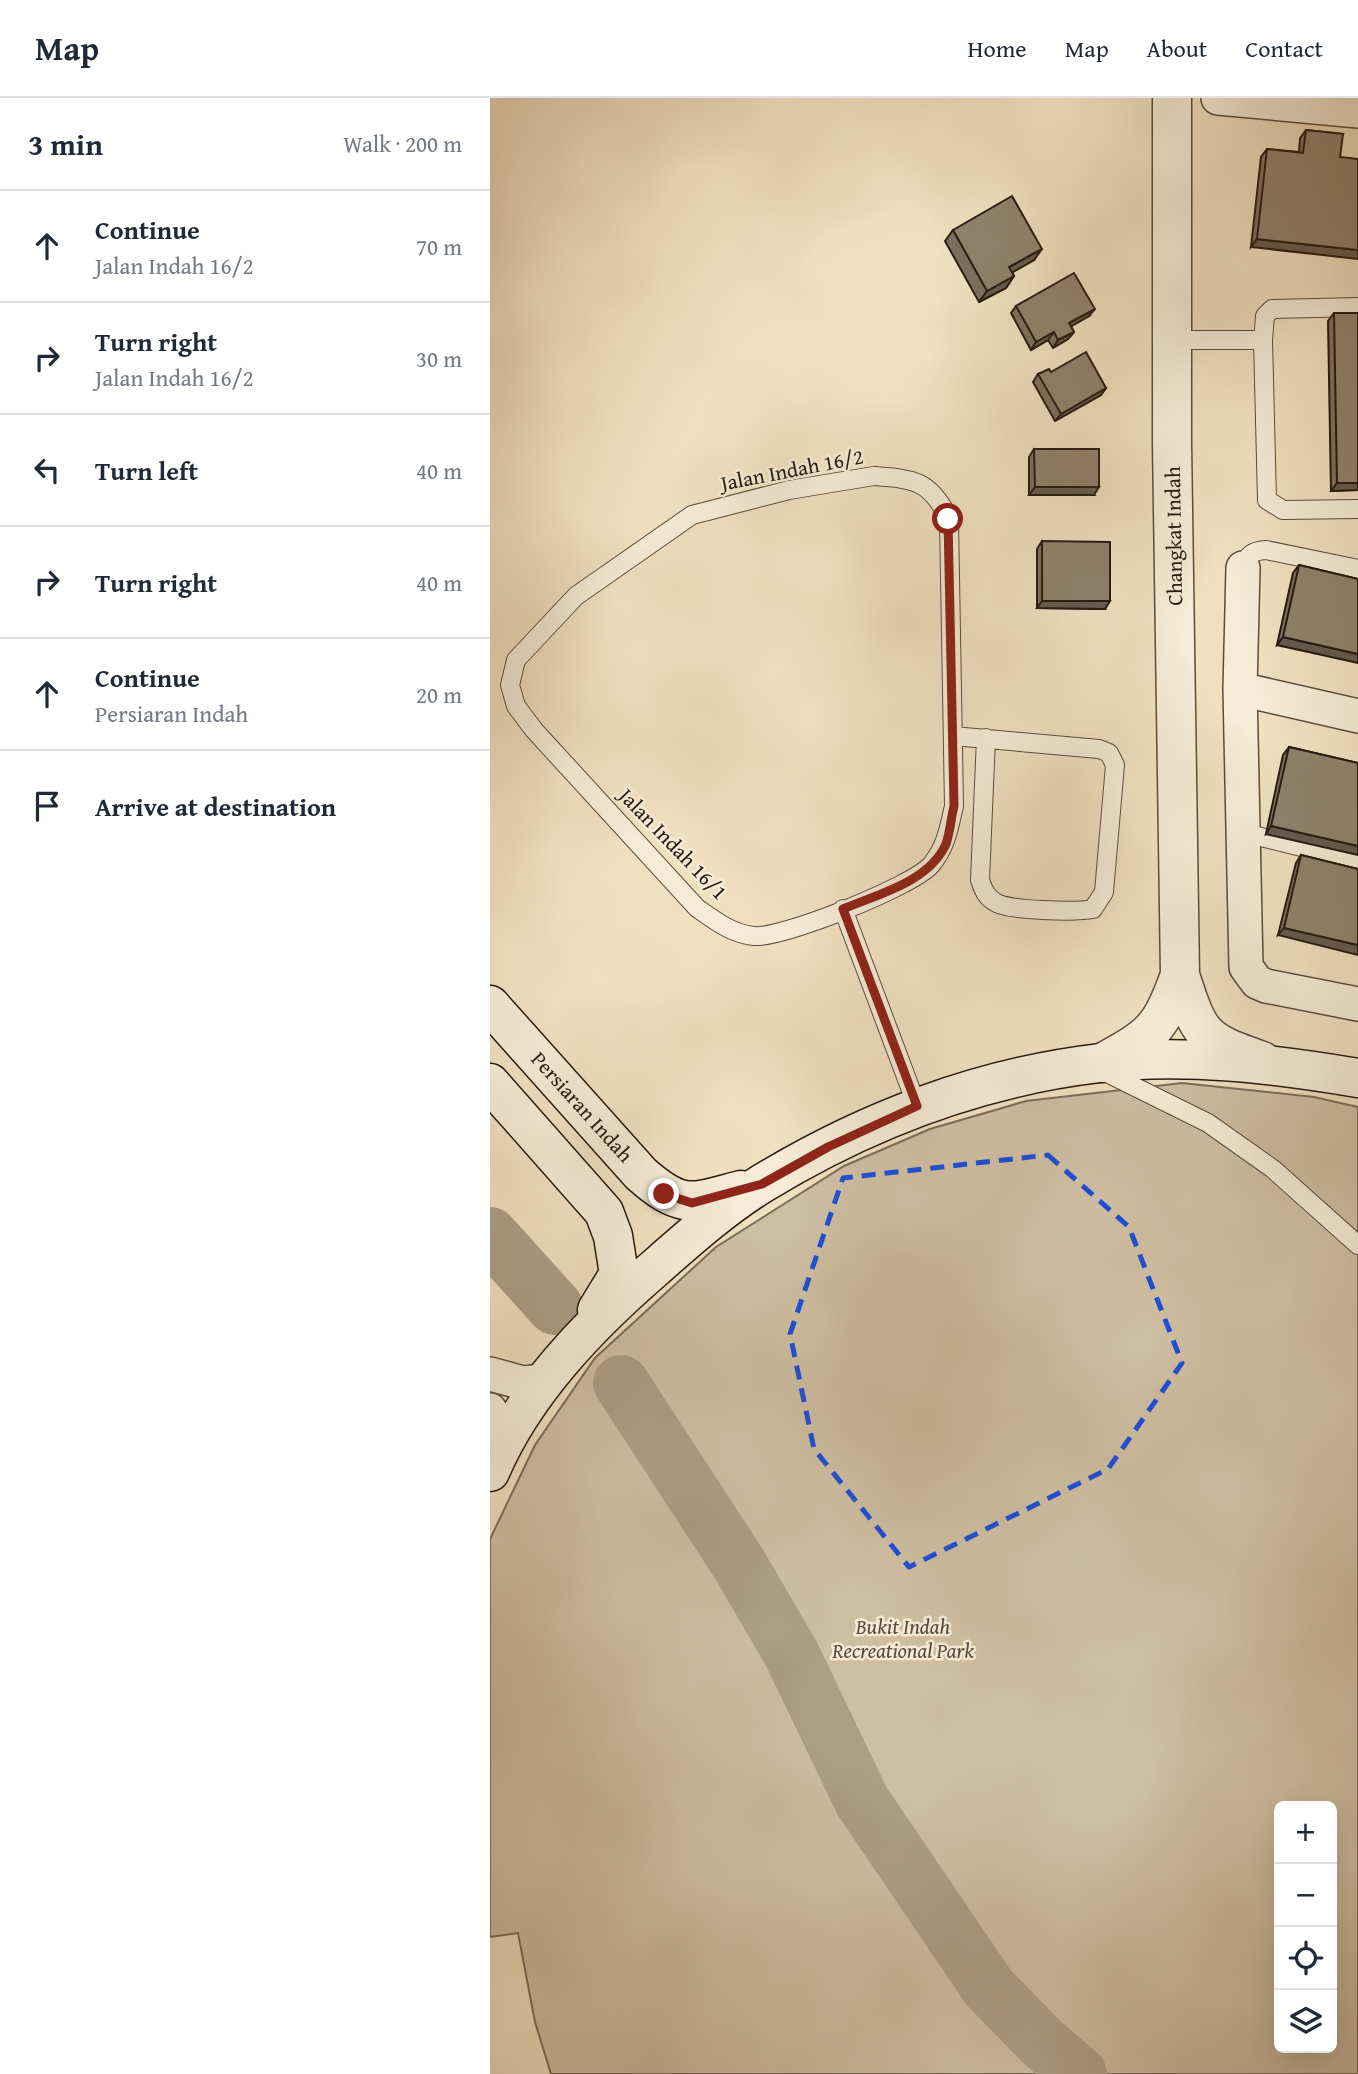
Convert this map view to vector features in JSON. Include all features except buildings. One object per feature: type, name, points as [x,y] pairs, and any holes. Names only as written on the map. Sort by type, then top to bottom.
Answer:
[{"type":"main road","name":"Changkat Indah","points":[[1172,98],[1171,341],[1180,975],[1201,1029],[1218,1045],[1269,1064]]},
{"type":"main road","name":"Changkat Indah","points":[[1095,1064],[1140,1042],[1165,1016],[1180,975]]},
{"type":"main road","name":"Persiaran Indah","points":[[490,1004],[641,1174],[664,1194],[692,1203],[762,1184]]},
{"type":"main road","points":[[579,1338],[700,1229],[762,1184],[828,1147],[917,1106],[1020,1077],[1095,1064],[1184,1060],[1269,1064],[1358,1079]]},
{"type":"main road","points":[[490,1083],[604,1212],[613,1236],[619,1274],[579,1338],[547,1380],[498,1422],[490,1472]]},
{"type":"street","points":[[1218,98],[1358,111]]},
{"type":"street","points":[[1243,568],[1240,689],[1245,957],[1250,975],[1266,986],[1358,1004]]},
{"type":"street","points":[[1240,689],[1358,716]]},
{"type":"street","points":[[490,1374],[523,1383],[547,1380]]},
{"type":"lane","points":[[1358,307],[1272,309],[1265,316],[1263,340],[1267,500],[1283,510],[1358,509]]},
{"type":"lane","points":[[1171,341],[1263,340]]},
{"type":"lane","name":"Jalan Indah 16/2","points":[[534,730],[516,706],[510,685],[516,660],[576,596],[692,515],[789,490],[874,476],[914,479],[938,496],[948,519],[954,806],[946,844],[929,867],[910,881],[843,909]]},
{"type":"lane","points":[[1243,568],[1246,557],[1255,550],[1266,550],[1358,569]]},
{"type":"lane","name":"Jalan Indah 16/1","points":[[534,730],[697,908],[724,928],[755,936],[779,932],[843,909]]},
{"type":"lane","points":[[953,736],[986,738],[1099,749],[1109,753],[1115,765],[1104,892],[1093,909],[1075,912],[997,904],[985,893],[980,880],[986,738]]},
{"type":"lane","points":[[1241,832],[1358,861]]},
{"type":"lane","points":[[843,909],[917,1106]]},
{"type":"lane","points":[[1095,1064],[1208,1123],[1273,1168],[1358,1245]]},
{"type":"highlighted area","points":[[1048,1155],[1129,1227],[1182,1363],[1108,1469],[909,1567],[814,1449],[790,1334],[843,1178]]},
{"type":"green space","name":"Bukit Indah Recreational Park","points":[[1182,1083],[1314,1097],[1358,1107],[1358,2074],[551,2074],[535,2022],[518,1933],[490,1937],[490,1539],[535,1445],[595,1358],[716,1247],[844,1166],[930,1129],[1026,1101]]},
{"type":"waterway","points":[[490,1235],[555,1307]]},
{"type":"waterway","points":[[621,1383],[739,1564],[792,1655],[862,1801],[989,1988],[1043,2043],[1079,2074]]},
{"type":"route","points":[[664,1194],[692,1203],[762,1184],[828,1147],[917,1106],[843,909],[910,881],[929,867],[946,844],[954,806],[948,519]]}]
